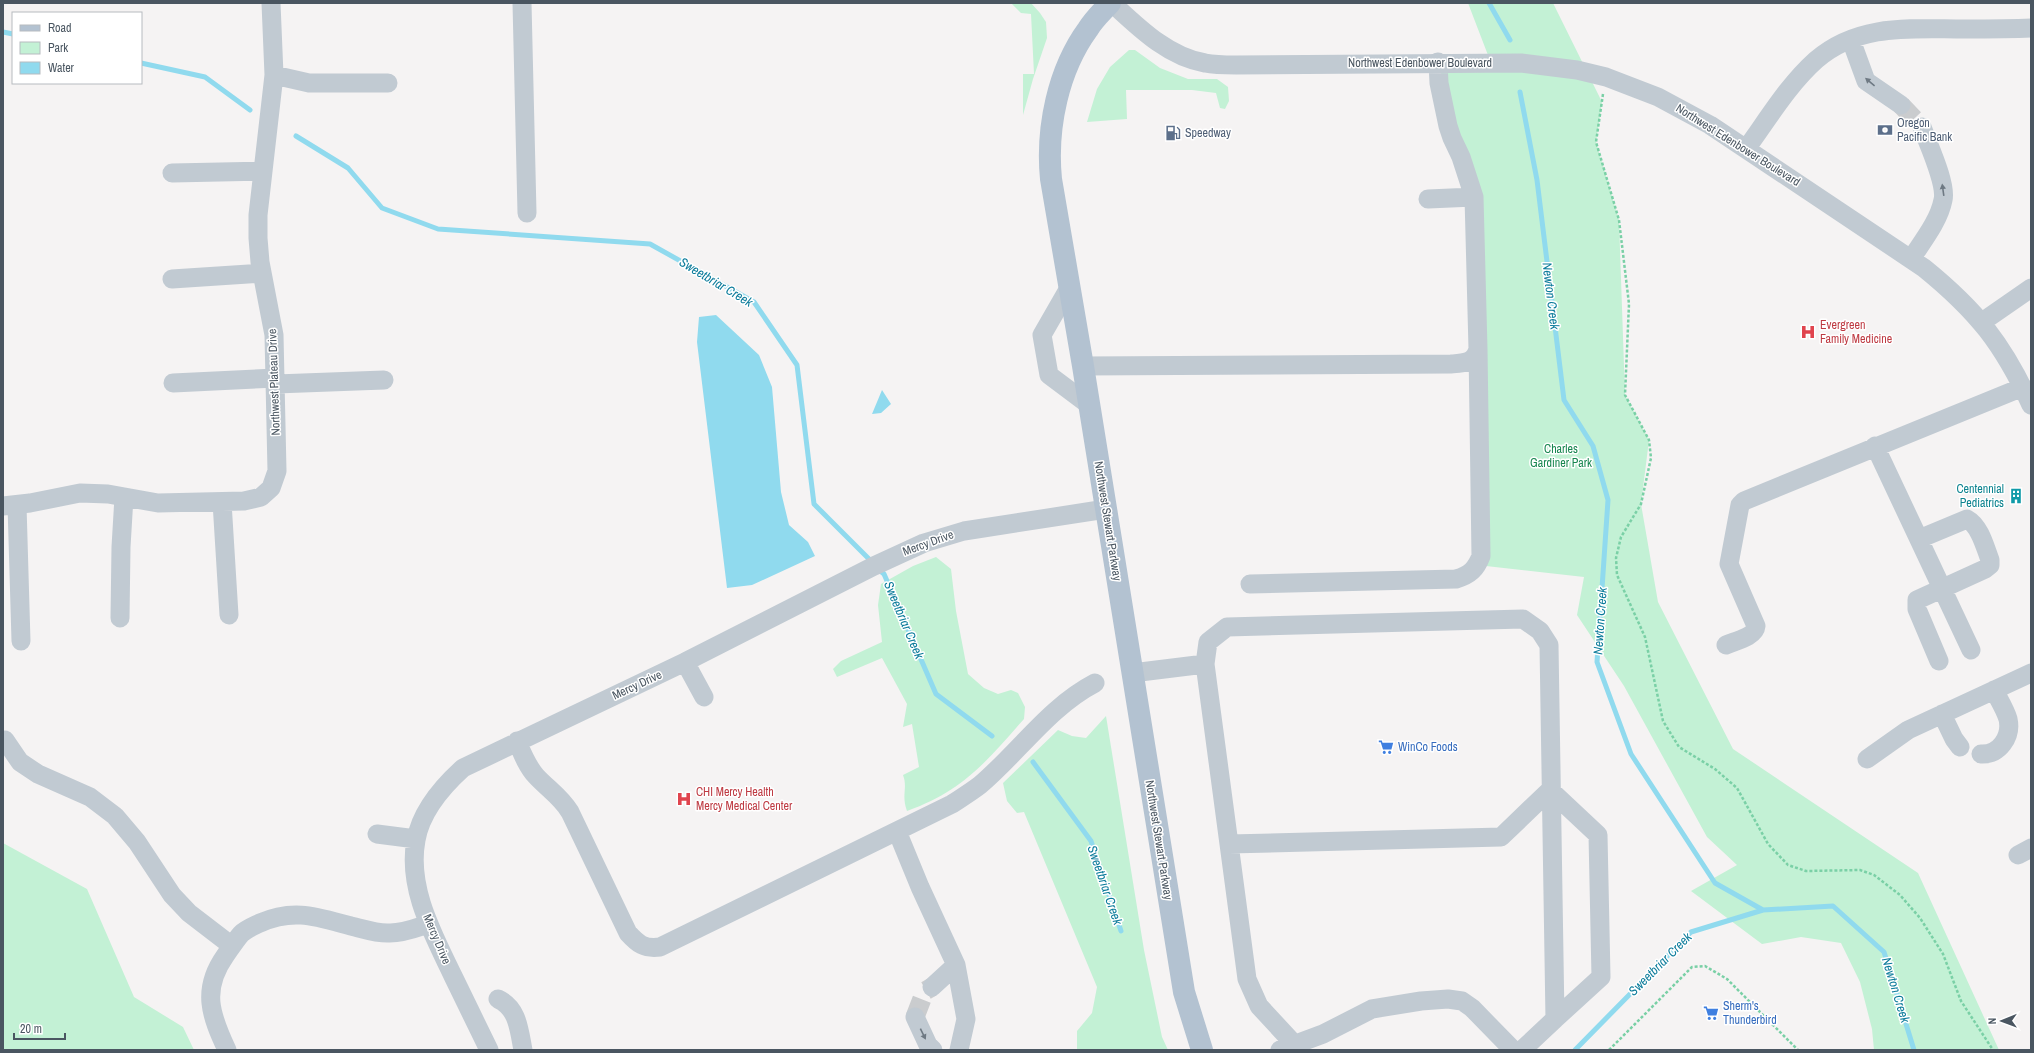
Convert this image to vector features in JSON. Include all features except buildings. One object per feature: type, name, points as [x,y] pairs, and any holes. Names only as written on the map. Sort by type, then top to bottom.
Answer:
[{"type":"main road","name":"Northwest Stewart Parkway","points":[[1111,3],[1088,29],[1073,54],[1063,79],[1051,129],[1048,154],[1050,178],[1083,366],[1184,992],[1202,1050]]},
{"type":"street","name":"Northwest Plateau Drive","points":[[10,505],[80,493],[124,497],[158,503],[244,501],[261,497],[271,488],[277,471],[274,335],[262,273],[258,230],[274,75],[271,3]]},
{"type":"street","points":[[522,3],[527,213]]},
{"type":"street","name":"Northwest Edenbower Boulevard","points":[[1111,3],[1137,27],[1162,45],[1204,63],[1236,65],[1438,62],[1528,63],[1576,70],[1632,85],[1685,110],[1746,149],[1911,259],[1960,298],[1982,322],[2000,347],[2023,387],[2031,405]]},
{"type":"street","points":[[1746,149],[1797,79],[1830,49],[1851,40],[1888,29],[1902,28],[2031,28]]},
{"type":"street","points":[[1851,40],[1866,80],[1901,105]]},
{"type":"street","points":[[1250,584],[1456,579],[1466,576],[1473,571],[1481,556],[1474,197],[1461,157],[1448,126],[1439,83],[1438,62]]},
{"type":"street","points":[[274,75],[309,83],[388,84]]},
{"type":"street","points":[[1911,259],[1932,226],[1943,204],[1943,187],[1922,127]]},
{"type":"street","points":[[172,173],[263,171]]},
{"type":"street","points":[[1428,199],[1474,197]]},
{"type":"street","points":[[172,279],[262,273]]},
{"type":"street","points":[[1069,288],[1042,335],[1048,375],[1089,405]]},
{"type":"street","points":[[1982,322],[2031,288]]},
{"type":"street","points":[[1083,366],[1451,364],[1470,361],[1476,356],[1478,349]]},
{"type":"street","points":[[173,383],[384,380]]},
{"type":"street","points":[[1726,645],[1753,634],[1756,630],[1756,626],[1729,564],[1740,505],[1744,501],[1875,446],[2023,387]]},
{"type":"street","points":[[1875,446],[1970,650]]},
{"type":"street","points":[[120,618],[121,546],[124,497]]},
{"type":"street","points":[[222,502],[229,615]]},
{"type":"street","points":[[10,505],[21,641]]},
{"type":"street","name":"Mercy Drive","points":[[489,1050],[428,924],[417,882],[414,855],[416,839],[430,805],[448,781],[463,768],[517,741],[685,662],[874,566],[924,543],[964,531],[1106,509]]},
{"type":"street","points":[[1919,539],[1963,519],[1967,519],[1976,527],[1990,560],[1990,565],[1985,569],[1917,600],[1917,608],[1939,661]]},
{"type":"street","points":[[1513,1050],[1472,1008],[1462,1001],[1448,999],[1421,1001],[1372,1009],[1323,1034],[1287,1047],[1259,1006],[1247,979],[1204,664],[1208,642],[1227,627],[1523,619],[1540,631],[1549,645],[1554,1019]]},
{"type":"street","points":[[685,662],[704,697]]},
{"type":"street","points":[[1132,673],[1204,664]]},
{"type":"street","points":[[1867,759],[1908,730],[2031,674]]},
{"type":"street","points":[[517,741],[529,766],[536,776],[564,801],[628,933],[638,944],[649,949],[660,947],[952,804],[980,785],[1035,730],[1082,690],[1095,683]]},
{"type":"street","points":[[1981,754],[1988,754],[1997,750],[2004,743],[2008,732],[2006,712],[1994,690]]},
{"type":"street","points":[[1942,714],[1960,747]]},
{"type":"street","points":[[3,741],[5,740],[20,762],[38,774],[90,797],[115,816],[137,842],[172,895],[189,913],[232,946]]},
{"type":"street","points":[[1229,844],[1501,838],[1550,790]]},
{"type":"street","points":[[1522,1050],[1601,977],[1598,835],[1550,790]]},
{"type":"street","points":[[897,831],[920,888],[956,965],[966,1019],[958,1050]]},
{"type":"street","points":[[377,834],[416,839]]},
{"type":"street","points":[[227,1050],[213,1017],[210,989],[222,961],[242,933],[273,918],[291,914],[309,915],[374,932],[405,932],[428,924]]},
{"type":"street","points":[[932,987],[956,965]]},
{"type":"street","points":[[498,998],[508,1004],[518,1024],[523,1050]]},
{"type":"street","points":[[915,1016],[928,1045],[933,1050]]},
{"type":"street","points":[[964,1028],[966,1050]]},
{"type":"path","points":[[1606,77],[1596,142],[1619,220],[1629,304],[1625,395],[1649,440],[1651,458],[1641,504],[1621,537],[1616,558],[1617,575],[1645,637],[1663,721],[1679,748],[1715,769],[1737,788],[1768,844],[1788,865],[1806,871],[1860,870],[1874,875],[1900,895],[1920,918],[1943,954],[1961,1001],[1994,1050]]},
{"type":"path","points":[[1609,1050],[1692,967],[1705,966],[1728,978],[1798,1050]]},
{"type":"green space","points":[[1011,3],[1031,3],[1046,22],[1047,38],[1023,115],[1023,74],[1034,74],[1031,14],[1021,13]]},
{"type":"green space","name":"Charles Gardiner Park","points":[[1468,3],[1553,3],[1602,102],[1596,142],[1619,220],[1625,395],[1649,440],[1641,504],[1658,602],[1733,749],[1918,873],[1999,1050],[1874,1050],[1872,1029],[1860,982],[1841,943],[1801,937],[1762,944],[1691,891],[1737,865],[1707,837],[1624,686],[1577,615],[1584,577],[1477,565],[1472,186],[1438,62],[1491,63]]},
{"type":"green space","points":[[1129,50],[1135,50],[1160,68],[1188,79],[1217,79],[1228,87],[1229,101],[1225,109],[1220,108],[1216,93],[1192,90],[1126,90],[1127,119],[1087,122],[1097,89],[1110,67]]},
{"type":"green space","points":[[936,557],[951,569],[956,611],[968,674],[984,688],[998,694],[1011,690],[1018,693],[1025,707],[1024,719],[998,749],[972,774],[944,794],[907,811],[905,805],[905,784],[903,775],[919,767],[912,724],[903,727],[907,704],[882,658],[837,677],[833,669],[841,661],[882,642],[878,605],[881,584],[913,566]]},
{"type":"green space","points":[[1106,716],[1144,950],[1162,1037],[1168,1050],[1077,1050],[1077,1031],[1092,1013],[1097,987],[1024,812],[1017,813],[1007,801],[1003,783],[1058,730],[1072,736],[1086,738]]},
{"type":"green space","points":[[3,843],[87,889],[134,997],[183,1027],[194,1050],[3,1050]]},
{"type":"water","points":[[716,315],[759,355],[772,387],[781,492],[789,525],[808,542],[815,556],[752,585],[727,588],[697,342],[699,317]]},
{"type":"water","points":[[882,390],[891,404],[881,413],[872,414]]},
{"type":"waterway","name":"Newton Creek","points":[[1489,3],[1510,40]]},
{"type":"waterway","name":"Sweetbriar Creek","points":[[3,32],[12,34]]},
{"type":"waterway","name":"Sweetbriar Creek","points":[[142,63],[205,77],[250,110]]},
{"type":"waterway","name":"Newton Creek","points":[[1520,92],[1537,180],[1564,400],[1593,446],[1608,500],[1597,662],[1631,754],[1715,883],[1763,910],[1833,906],[1884,952],[1914,1050]]},
{"type":"waterway","name":"Sweetbriar Creek","points":[[296,136],[348,168],[382,208],[438,229],[650,244],[754,302],[797,365],[814,504],[873,563]]},
{"type":"waterway","name":"Sweetbriar Creek","points":[[878,569],[884,574],[936,694],[992,736]]},
{"type":"waterway","name":"Sweetbriar Creek","points":[[1033,762],[1091,841],[1121,931]]},
{"type":"waterway","name":"Sweetbriar Creek","points":[[1575,1050],[1691,932],[1763,910]]},
{"type":"tunnel","points":[[1901,105],[1922,127]]},
{"type":"tunnel","points":[[915,1017],[925,991],[932,987]]},
{"type":"place","name":"Oregon Pacific Bank","points":[[1885,130]]},
{"type":"place","name":"Speedway","points":[[1173,133]]},
{"type":"place","name":"Evergreen Family Medicine","points":[[1808,332]]},
{"type":"place","name":"Centennial Pediatrics","points":[[2016,496]]},
{"type":"place","name":"WinCo Foods","points":[[1386,747]]},
{"type":"place","name":"CHI Mercy Health Mercy Medical Center","points":[[684,799]]},
{"type":"place","name":"Sherm's Thunderbird","points":[[1711,1013]]}]
